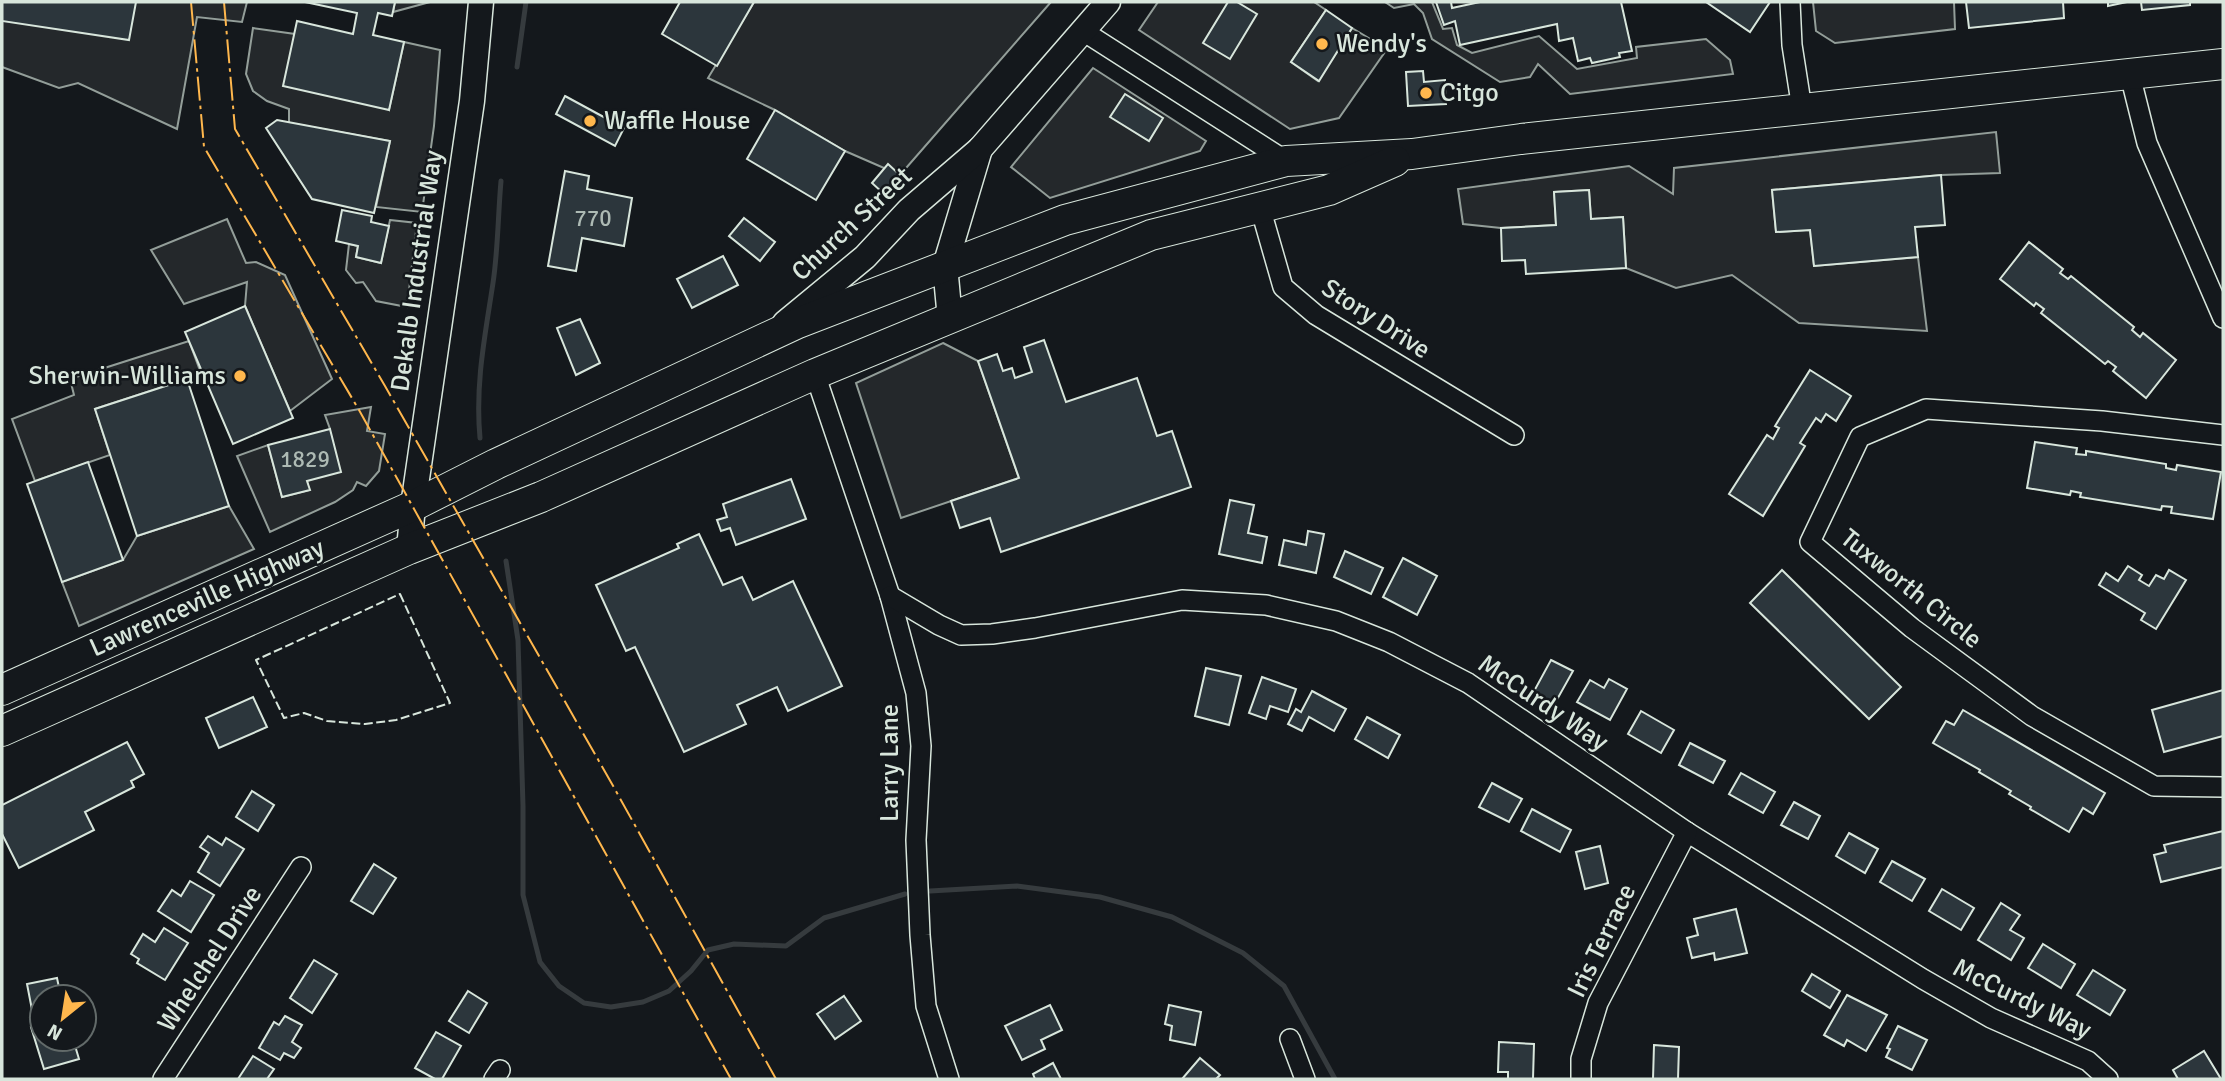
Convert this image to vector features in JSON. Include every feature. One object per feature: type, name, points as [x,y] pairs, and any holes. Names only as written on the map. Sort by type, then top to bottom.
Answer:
[{"type":"highway","points":[[1412,154],[1521,139],[2223,64]]},
{"type":"highway","name":"Lawrenceville Highway","points":[[2,690],[413,506],[496,464],[798,323],[1065,220],[1286,161],[1412,154]]},
{"type":"highway","name":"Lawrenceville Highway","points":[[2,731],[409,549],[541,497],[815,374],[1151,235],[1329,190],[1412,154]]},
{"type":"main road","name":"Dekalb Industrial Way","points":[[409,549],[472,101],[481,2]]},
{"type":"main road","name":"Church Street","points":[[762,341],[857,265],[909,210],[979,149],[1108,2]]},
{"type":"main road","name":"Church Street","points":[[950,319],[945,266],[979,149]]},
{"type":"street","points":[[1790,2],[1792,45],[1802,109]]},
{"type":"street","points":[[1083,31],[1286,161]]},
{"type":"street","points":[[2130,75],[2147,143],[2223,318]]},
{"type":"street","name":"Story Drive","points":[[1260,206],[1283,287],[1316,315],[1514,435]]},
{"type":"street","name":"Larry Lane","points":[[815,374],[890,596],[916,693],[921,746],[916,841],[926,1006],[949,1079]]},
{"type":"street","name":"Tuxworth Circle","points":[[2223,435],[2102,421],[1926,409],[1860,437],[1810,542],[1912,628],[2032,716],[2154,786],[2223,787]]},
{"type":"street","name":"McCurdy Way","points":[[890,596],[961,635],[1035,628],[1182,600],[1266,605],[1336,621],[1389,642],[1468,683],[1687,832],[1923,979],[1991,1018],[2088,1061],[2108,1079]]},
{"type":"street","name":"Iris Terrace","points":[[1581,1079],[1581,1059],[1598,1003],[1687,832]]},
{"type":"street","name":"Whelchel Drive","points":[[163,1079],[301,867]]},
{"type":"street","points":[[1290,1039],[1305,1079]]},
{"type":"shaded area","points":[[2,2],[247,2],[242,22],[197,17],[177,129],[78,83],[59,88],[2,67]]},
{"type":"shaded area","points":[[395,2],[430,2],[393,12]]},
{"type":"shaded area","points":[[754,2],[1051,2],[900,175],[845,151],[775,110],[708,78]]},
{"type":"shaded area","points":[[1158,2],[1314,2],[1326,10],[1291,62],[1318,81],[1352,28],[1387,49],[1339,118],[1290,129],[1139,30]]},
{"type":"shaded area","points":[[1385,2],[1432,2],[1443,29],[1452,28],[1457,45],[1472,53],[1539,36],[1577,69],[1637,58],[1636,47],[1706,39],[1730,60],[1733,74],[1570,94],[1538,64],[1530,77],[1500,82],[1432,39],[1423,13],[1414,4],[1394,8]]},
{"type":"shaded area","points":[[1813,2],[1954,2],[1955,29],[1835,43],[1816,31]]},
{"type":"shaded area","points":[[253,28],[295,34],[389,110],[404,42],[440,50],[434,126],[422,212],[376,207],[390,141],[289,123],[289,109],[267,101],[253,91],[246,74]]},
{"type":"shaded area","points":[[1093,68],[1206,141],[1200,151],[1050,198],[1011,167]]},
{"type":"shaded area","points":[[1996,132],[2000,173],[1941,175],[1772,190],[1776,232],[1810,230],[1814,266],[1918,257],[1927,331],[1799,323],[1732,275],[1676,288],[1626,268],[1623,217],[1591,219],[1589,190],[1554,192],[1556,225],[1501,228],[1463,224],[1458,189],[1629,166],[1673,194],[1674,168]]},
{"type":"shaded area","points":[[227,219],[246,263],[256,262],[285,275],[332,379],[290,411],[245,306],[247,282],[184,304],[151,250]]},
{"type":"shaded area","points":[[390,220],[417,223],[407,307],[376,301],[363,282],[356,283],[346,270],[349,244],[358,246],[356,257],[381,263]]},
{"type":"shaded area","points":[[189,341],[202,376],[95,409],[110,455],[35,481],[12,419],[74,395],[70,379]]},
{"type":"shaded area","points":[[943,343],[978,361],[1019,478],[901,518],[856,383]]},
{"type":"shaded area","points":[[371,407],[367,431],[385,434],[379,471],[366,486],[357,482],[353,490],[335,502],[270,532],[237,456],[268,445],[282,497],[309,490],[307,481],[330,429],[325,415]]},
{"type":"shaded area","points":[[229,506],[254,549],[79,626],[62,582],[123,560],[137,536]]},
{"type":"building","points":[[2,2],[136,2],[129,40],[2,21]]},
{"type":"building","points":[[305,2],[395,2],[392,16],[378,13],[373,35],[404,42],[389,110],[283,86],[297,21],[353,34],[357,13]]},
{"type":"building","points":[[680,2],[754,2],[717,66],[662,34]]},
{"type":"building","points":[[1228,2],[1237,2],[1257,14],[1230,59],[1203,43]]},
{"type":"building","points":[[1436,2],[1451,2],[1452,8],[1480,2],[1621,2],[1632,51],[1619,53],[1620,57],[1592,63],[1590,58],[1578,61],[1573,38],[1559,41],[1557,24],[1460,45],[1455,21],[1444,25]]},
{"type":"building","points":[[1706,2],[1770,2],[1750,32]]},
{"type":"building","points":[[1966,2],[2063,2],[2064,18],[1969,28]]},
{"type":"building","points":[[2108,2],[2127,2],[2108,6]]},
{"type":"building","points":[[2141,2],[2190,2],[2190,5],[2142,10]]},
{"type":"building","name":"Wendy's","points":[[1326,10],[1352,28],[1319,81],[1291,62]]},
{"type":"building","name":"Citgo","points":[[1423,71],[1424,82],[1445,80],[1446,104],[1408,106],[1406,72]]},
{"type":"building","points":[[1125,94],[1163,118],[1149,141],[1110,117]]},
{"type":"building","name":"Waffle House","points":[[565,96],[624,128],[615,146],[556,114]]},
{"type":"building","points":[[775,110],[845,151],[816,200],[747,159]]},
{"type":"building","points":[[277,120],[390,141],[374,213],[312,199],[266,128]]},
{"type":"building","points":[[888,164],[900,175],[884,194],[872,183]]},
{"type":"building","points":[[565,171],[589,176],[587,189],[632,198],[624,246],[582,238],[576,271],[548,266]]},
{"type":"building","points":[[1941,175],[1945,225],[1915,227],[1918,257],[1814,266],[1810,230],[1776,232],[1772,190]]},
{"type":"building","points":[[1589,190],[1591,219],[1623,217],[1626,268],[1526,274],[1525,260],[1502,261],[1501,228],[1556,225],[1554,192]]},
{"type":"building","points":[[342,210],[372,216],[371,222],[389,226],[381,263],[356,257],[358,246],[336,241]]},
{"type":"building","points":[[744,218],[775,242],[760,261],[729,236]]},
{"type":"building","points":[[2029,242],[2063,269],[2060,273],[2068,279],[2071,276],[2134,327],[2132,330],[2140,337],[2143,333],[2176,360],[2146,398],[2113,371],[2116,367],[2108,361],[2105,364],[2041,313],[2044,309],[2036,303],[2034,306],[2000,279]]},
{"type":"building","points":[[723,256],[738,285],[692,308],[677,279]]},
{"type":"building","name":"Sherwin-Williams","points":[[245,306],[293,418],[233,444],[185,332]]},
{"type":"building","points":[[580,319],[600,363],[576,375],[557,328]]},
{"type":"building","points":[[1044,340],[1066,402],[1137,378],[1157,436],[1172,431],[1191,487],[1001,552],[990,518],[960,528],[951,501],[1019,478],[978,361],[997,354],[1003,371],[1012,368],[1015,378],[1032,372],[1024,347]]},
{"type":"building","points":[[1810,370],[1851,396],[1836,421],[1826,414],[1821,422],[1816,418],[1800,443],[1805,446],[1763,516],[1729,494],[1767,435],[1773,439],[1779,428],[1775,426]]},
{"type":"building","points":[[187,379],[229,506],[137,536],[95,409]]},
{"type":"building","points":[[330,429],[341,472],[307,481],[310,490],[282,497],[268,445]]},
{"type":"building","points":[[2035,442],[2077,448],[2076,454],[2086,455],[2086,451],[2166,464],[2166,468],[2176,470],[2177,465],[2221,472],[2213,519],[2171,513],[2172,507],[2162,506],[2161,510],[2080,497],[2081,493],[2071,491],[2070,495],[2027,488]]},
{"type":"building","points":[[88,462],[123,560],[62,582],[27,484]]},
{"type":"building","points":[[791,479],[806,519],[736,545],[730,528],[721,531],[717,520],[727,517],[723,504]]},
{"type":"building","points":[[1230,500],[1254,505],[1248,533],[1267,537],[1262,563],[1219,554]]},
{"type":"building","points":[[1308,531],[1324,534],[1316,573],[1279,565],[1284,540],[1306,545]]},
{"type":"building","points":[[699,534],[723,585],[742,577],[753,600],[793,581],[842,686],[788,711],[777,687],[737,705],[746,724],[684,752],[635,647],[626,651],[596,585],[679,548],[677,544]]},
{"type":"building","points":[[1345,551],[1383,568],[1371,594],[1334,577]]},
{"type":"building","points":[[1403,558],[1437,576],[1417,615],[1383,597]]},
{"type":"building","points":[[2128,566],[2142,575],[2139,580],[2149,586],[2156,575],[2164,579],[2169,570],[2186,580],[2156,629],[2141,620],[2145,613],[2099,585],[2106,573],[2118,581]]},
{"type":"building","points":[[1782,570],[1901,687],[1869,719],[1750,603]]},
{"type":"building","points":[[1551,660],[1573,671],[1554,705],[1533,693]]},
{"type":"building","points":[[1206,668],[1241,676],[1229,725],[1195,716]]},
{"type":"building","points":[[1262,677],[1296,689],[1288,712],[1270,706],[1266,719],[1249,713]]},
{"type":"building","points":[[1609,679],[1627,689],[1610,720],[1577,702],[1590,680],[1604,688]]},
{"type":"building","points":[[2223,690],[2223,736],[2164,752],[2152,710]]},
{"type":"building","points":[[1312,691],[1346,709],[1334,731],[1309,717],[1302,731],[1288,724],[1296,709],[1301,712]]},
{"type":"building","points":[[253,697],[267,727],[219,748],[206,718]]},
{"type":"building","points":[[1963,710],[2105,793],[2093,814],[2083,808],[2069,832],[2030,809],[2031,807],[2009,794],[2011,791],[1979,772],[1980,770],[1933,743],[1946,721],[1954,725]]},
{"type":"building","points":[[1641,711],[1674,730],[1661,753],[1628,734]]},
{"type":"building","points":[[1367,717],[1400,735],[1388,758],[1355,739]]},
{"type":"building","points":[[127,742],[144,774],[131,781],[134,787],[85,812],[94,830],[19,868],[2,834],[2,805]]},
{"type":"building","points":[[1690,743],[1725,761],[1713,783],[1679,765]]},
{"type":"building","points":[[1741,773],[1775,792],[1763,813],[1729,794]]},
{"type":"building","points":[[1492,783],[1522,799],[1509,822],[1479,807]]},
{"type":"building","points":[[252,791],[274,805],[258,831],[236,817]]},
{"type":"building","points":[[1794,802],[1820,816],[1808,839],[1781,825]]},
{"type":"building","points":[[1532,809],[1571,830],[1560,852],[1521,831]]},
{"type":"building","points":[[2223,831],[2223,867],[2161,882],[2154,855],[2166,852],[2164,845]]},
{"type":"building","points":[[1849,833],[1878,849],[1865,873],[1836,856]]},
{"type":"building","points":[[208,836],[222,845],[226,838],[244,849],[220,886],[198,872],[209,853],[200,847]]},
{"type":"building","points":[[1600,846],[1608,883],[1585,889],[1576,852]]},
{"type":"building","points":[[1892,861],[1925,879],[1912,901],[1880,882]]},
{"type":"building","points":[[374,864],[396,878],[373,914],[351,901]]},
{"type":"building","points":[[190,881],[214,895],[191,932],[158,911],[172,890],[181,896]]},
{"type":"building","points":[[1942,889],[1974,908],[1961,930],[1929,911]]},
{"type":"building","points":[[2001,903],[2020,915],[2010,930],[2024,938],[2011,960],[1978,940]]},
{"type":"building","points":[[1736,909],[1747,953],[1715,960],[1714,953],[1692,958],[1687,938],[1698,935],[1694,919]]},
{"type":"building","points":[[164,928],[188,943],[165,980],[137,963],[139,959],[131,954],[143,934],[155,942]]},
{"type":"building","points":[[2043,944],[2075,964],[2061,988],[2028,968]]},
{"type":"building","points":[[314,960],[337,974],[312,1013],[290,998]]},
{"type":"building","points":[[2093,970],[2125,990],[2110,1015],[2077,995]]},
{"type":"building","points":[[1812,974],[1840,991],[1830,1008],[1802,991]]},
{"type":"building","points":[[57,978],[58,983],[32,983]]},
{"type":"building","points":[[468,991],[487,1003],[469,1033],[449,1021]]},
{"type":"building","points":[[1847,995],[1887,1015],[1866,1051],[1847,1040],[1844,1046],[1824,1035]]},
{"type":"building","points":[[844,996],[861,1021],[835,1039],[817,1014]]},
{"type":"building","points":[[1050,1005],[1062,1030],[1041,1040],[1045,1049],[1022,1060],[1005,1026]]},
{"type":"building","points":[[1169,1005],[1201,1012],[1195,1045],[1170,1040],[1172,1026],[1165,1024]]},
{"type":"building","points":[[285,1016],[302,1025],[292,1042],[301,1048],[294,1058],[284,1053],[280,1060],[259,1048],[274,1022],[279,1025]]},
{"type":"building","points":[[1898,1026],[1927,1040],[1912,1070],[1886,1057],[1890,1049],[1887,1048]]},
{"type":"building","points":[[436,1032],[461,1046],[442,1079],[435,1079],[415,1068]]},
{"type":"building","points":[[1499,1042],[1534,1044],[1533,1079],[1508,1079],[1508,1072],[1498,1072]]},
{"type":"building","points":[[1654,1045],[1679,1047],[1678,1079],[1653,1079]]},
{"type":"building","points":[[2204,1051],[2221,1079],[2178,1079],[2173,1070]]},
{"type":"building","points":[[39,1053],[77,1053],[79,1059],[44,1069]]},
{"type":"building","points":[[253,1056],[274,1069],[267,1079],[238,1079]]},
{"type":"building","points":[[1200,1058],[1220,1075],[1216,1079],[1182,1079]]},
{"type":"building","points":[[1053,1063],[1061,1079],[1035,1079],[1033,1074]]},
{"type":"waterway","points":[[517,67],[526,2]]},
{"type":"waterway","points":[[480,438],[480,379],[495,271],[501,181]]},
{"type":"waterway","points":[[506,561],[518,640],[523,895],[540,962],[559,986],[584,1003],[611,1007],[643,1002],[669,991],[691,971],[708,950],[734,944],[786,946],[824,918],[905,894]]},
{"type":"waterway","points":[[930,891],[1017,886],[1100,897],[1172,917],[1243,953],[1284,986],[1335,1079]]},
{"type":"fence","points":[[400,594],[450,703],[396,720],[365,724],[327,721],[304,713],[284,718],[256,660],[400,594]]},
{"type":"power","points":[[191,2],[204,147],[359,410],[731,1079]]},
{"type":"power","points":[[224,2],[235,129],[612,784],[776,1079]]},
{"type":"place","name":"Wendy's","points":[[1322,44]]},
{"type":"place","name":"Citgo","points":[[1426,93]]},
{"type":"place","name":"Waffle House","points":[[590,121]]},
{"type":"place","name":"Sherwin-Williams","points":[[240,376]]}]
